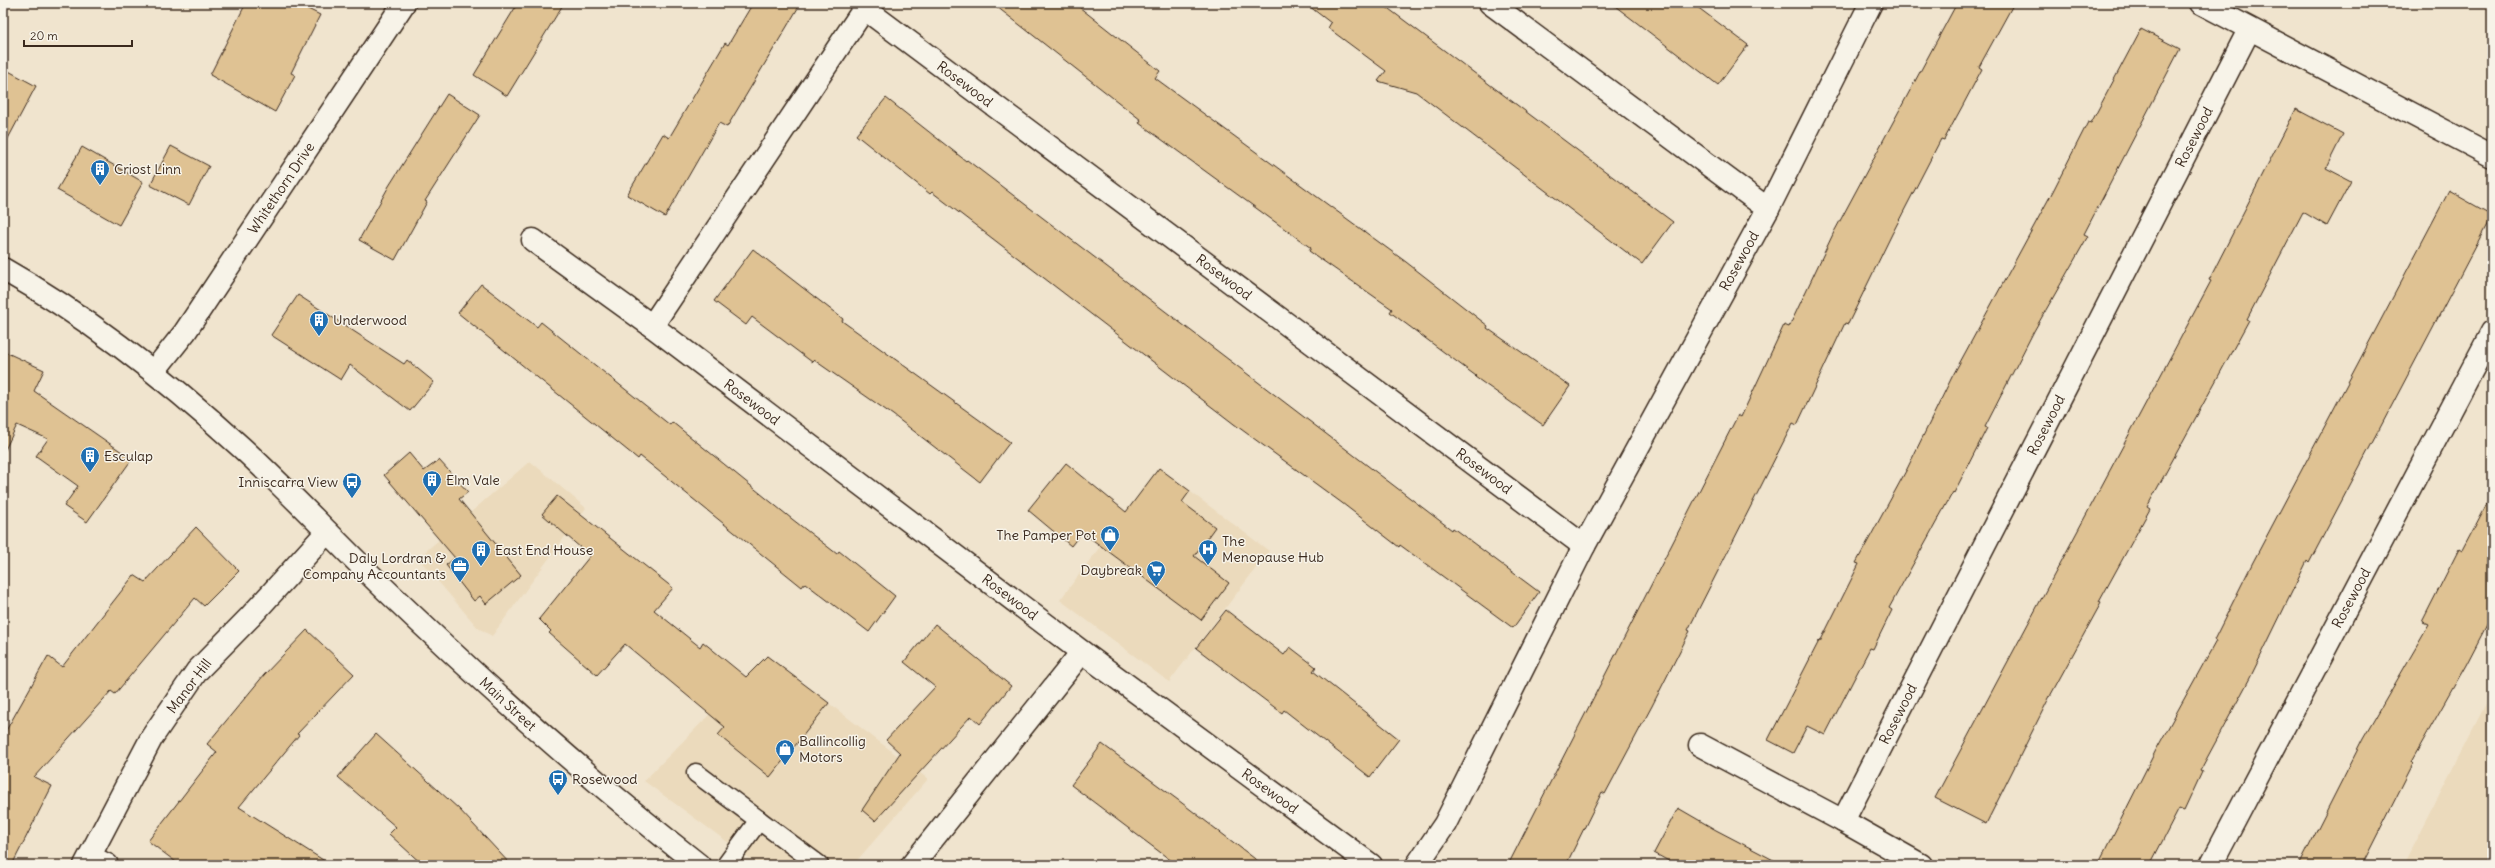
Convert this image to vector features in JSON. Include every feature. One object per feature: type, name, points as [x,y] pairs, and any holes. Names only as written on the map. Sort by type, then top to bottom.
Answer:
[{"type":"street","name":"Whitethorn Drive","points":[[154,371],[185,332],[404,3]]},
{"type":"street","points":[[1490,3],[1768,208]]},
{"type":"street","name":"Rosewood","points":[[1417,865],[1445,824],[1584,546],[1768,208],[1871,3]]},
{"type":"street","points":[[2201,3],[2249,30],[2492,156]]},
{"type":"street","name":"Rosewood","points":[[652,326],[867,6],[1584,546]]},
{"type":"street","name":"Rosewood","points":[[1843,821],[2249,30]]},
{"type":"street","name":"Rosewood","points":[[533,240],[652,326],[1082,652],[1371,865]]},
{"type":"street","name":"Main Street","points":[[3,269],[80,317],[154,371],[243,449],[387,591],[572,762],[699,865]]},
{"type":"street","name":"Rosewood","points":[[2211,865],[2492,332]]},
{"type":"street","name":"Manor Hill","points":[[94,862],[152,737],[197,672],[250,617],[327,532]]},
{"type":"street","points":[[912,865],[1082,652]]},
{"type":"street","points":[[1700,745],[1843,821],[1921,865]]},
{"type":"lane","points":[[696,773],[819,865]]},
{"type":"lane","points":[[726,865],[759,820]]},
{"type":"shaded area","points":[[530,461],[586,508],[492,636],[478,628],[418,558]]},
{"type":"shaded area","points":[[1159,468],[1269,551],[1169,682],[1060,600]]},
{"type":"shaded area","name":"Ballincollig Motors","points":[[767,656],[928,779],[853,865],[759,865],[644,781]]},
{"type":"shaded area","points":[[2492,692],[2492,865],[2403,865]]},
{"type":"building","points":[[246,3],[296,3],[320,15],[291,73],[295,75],[275,112],[210,75]]},
{"type":"building","points":[[518,3],[564,3],[507,96],[474,75]]},
{"type":"building","points":[[753,3],[801,3],[727,127],[719,123],[665,217],[627,195],[663,134],[669,138],[725,43],[728,45]]},
{"type":"building","points":[[992,3],[1074,3],[1160,71],[1155,78],[1406,262],[1488,326],[1487,328],[1570,386],[1543,425],[1475,377],[1476,376],[1390,312],[1392,309],[1309,251],[1311,248],[1139,123],[1141,120]]},
{"type":"building","points":[[1305,3],[1381,3],[1673,222],[1642,264],[1416,92],[1378,81],[1386,71],[1328,28],[1331,23]]},
{"type":"building","points":[[1611,3],[1692,3],[1748,45],[1718,85]]},
{"type":"building","points":[[1957,3],[2014,3],[1979,67],[1982,69],[1963,105],[1944,140],[1941,139],[1848,324],[1845,323],[1797,425],[1793,423],[1688,630],[1690,631],[1652,706],[1605,794],[1602,792],[1566,865],[1508,865],[1738,415],[1741,417],[1784,325],[1789,327],[1834,232]]},
{"type":"building","points":[[2141,29],[2180,49],[2084,234],[2088,236],[2034,331],[1985,427],[1987,428],[1954,493],[1953,492],[1889,608],[1892,610],[1873,649],[1870,648],[1825,735],[1807,726],[1793,753],[1768,740],[1819,641],[1820,642],[1859,564],[1856,563],[1907,469],[1952,377],[2053,191],[2088,122],[2091,123]]},
{"type":"building","points":[[3,68],[36,86],[3,148]]},
{"type":"building","points":[[447,94],[480,115],[425,201],[427,202],[395,260],[359,240],[389,186]]},
{"type":"building","points":[[886,98],[966,161],[967,160],[1452,530],[1453,528],[1539,592],[1513,628],[1400,545],[1399,547],[1342,503],[1234,424],[932,192],[930,194],[856,135]]},
{"type":"building","points":[[2296,109],[2343,134],[2326,168],[2351,181],[2327,226],[2303,212],[2247,319],[2249,320],[2147,507],[2150,509],[2049,698],[1986,824],[1935,798],[2211,281],[2209,280]]},
{"type":"building","points":[[171,146],[209,166],[189,205],[150,185]]},
{"type":"building","name":"Criost Linn","points":[[82,147],[143,182],[119,225],[57,190]]},
{"type":"building","points":[[2449,191],[2492,215],[2309,563],[2307,561],[2250,678],[2200,771],[2202,772],[2184,811],[2179,809],[2150,865],[2098,865],[2156,750],[2216,641],[2214,640],[2253,562]]},
{"type":"building","points":[[753,249],[843,319],[842,321],[1010,442],[980,482],[893,415],[814,360],[812,362],[752,317],[746,325],[714,301]]},
{"type":"building","points":[[481,284],[537,327],[541,322],[670,425],[672,422],[792,519],[837,554],[839,551],[895,596],[869,632],[805,583],[802,587],[640,456],[638,459],[458,313]]},
{"type":"building","points":[[298,295],[404,364],[407,360],[434,382],[410,411],[350,365],[341,380],[271,335]]},
{"type":"building","points":[[3,351],[44,370],[34,391],[132,459],[87,522],[64,506],[78,486],[36,456],[48,439],[17,425],[3,454]]},
{"type":"building","points":[[409,453],[424,471],[439,460],[468,492],[459,499],[521,575],[486,604],[480,596],[474,601],[446,565],[455,558],[384,475]]},
{"type":"building","points":[[1066,463],[1126,512],[1159,468],[1190,491],[1182,502],[1215,527],[1194,556],[1229,583],[1201,620],[1082,532],[1071,546],[1028,510]]},
{"type":"building","points":[[2492,494],[2492,615],[2466,665],[2411,762],[2413,764],[2362,865],[2299,865],[2363,739],[2429,625],[2422,622],[2459,549],[2462,551]]},
{"type":"building","points":[[557,496],[673,588],[654,610],[700,647],[703,642],[746,677],[767,656],[829,703],[770,777],[718,735],[725,727],[625,644],[597,675],[549,633],[551,631],[539,619],[590,556],[542,514]]},
{"type":"building","points":[[196,527],[239,571],[204,606],[195,598],[115,694],[111,691],[34,777],[52,786],[12,865],[3,865],[3,736],[48,656],[62,667],[134,575],[145,582]]},
{"type":"building","points":[[1226,610],[1284,655],[1290,647],[1316,667],[1313,671],[1399,739],[1370,777],[1284,710],[1282,713],[1196,648]]},
{"type":"building","points":[[935,624],[1011,686],[980,724],[971,716],[875,821],[862,810],[900,753],[886,740],[935,687],[904,662]]},
{"type":"building","points":[[307,630],[354,674],[297,734],[299,735],[239,807],[331,865],[180,865],[148,841],[217,752],[207,744],[264,675]]},
{"type":"building","points":[[376,734],[459,809],[511,865],[423,865],[389,834],[396,827],[338,777]]},
{"type":"building","points":[[1102,744],[1263,865],[1177,865],[1071,785]]},
{"type":"building","points":[[1678,808],[1716,830],[1783,865],[1676,865],[1654,853]]},
{"type":"place","name":"Criost Linn","points":[[100,186]]},
{"type":"place","name":"Underwood","points":[[319,337]]},
{"type":"place","name":"Esculap","points":[[90,473]]},
{"type":"place","name":"Elm Vale","points":[[432,497]]},
{"type":"place","name":"Inniscarra View","points":[[352,499]]},
{"type":"place","name":"The Pamper Pot","points":[[1110,552]]},
{"type":"place","name":"The Menopause Hub","points":[[1208,566]]},
{"type":"place","name":"East End House","points":[[481,567]]},
{"type":"place","name":"Daly Lordran & Company Accountants","points":[[460,583]]},
{"type":"place","name":"Daybreak","points":[[1156,587]]},
{"type":"place","name":"Ballincollig Motors","points":[[785,766]]},
{"type":"place","name":"Rosewood","points":[[558,796]]}]
